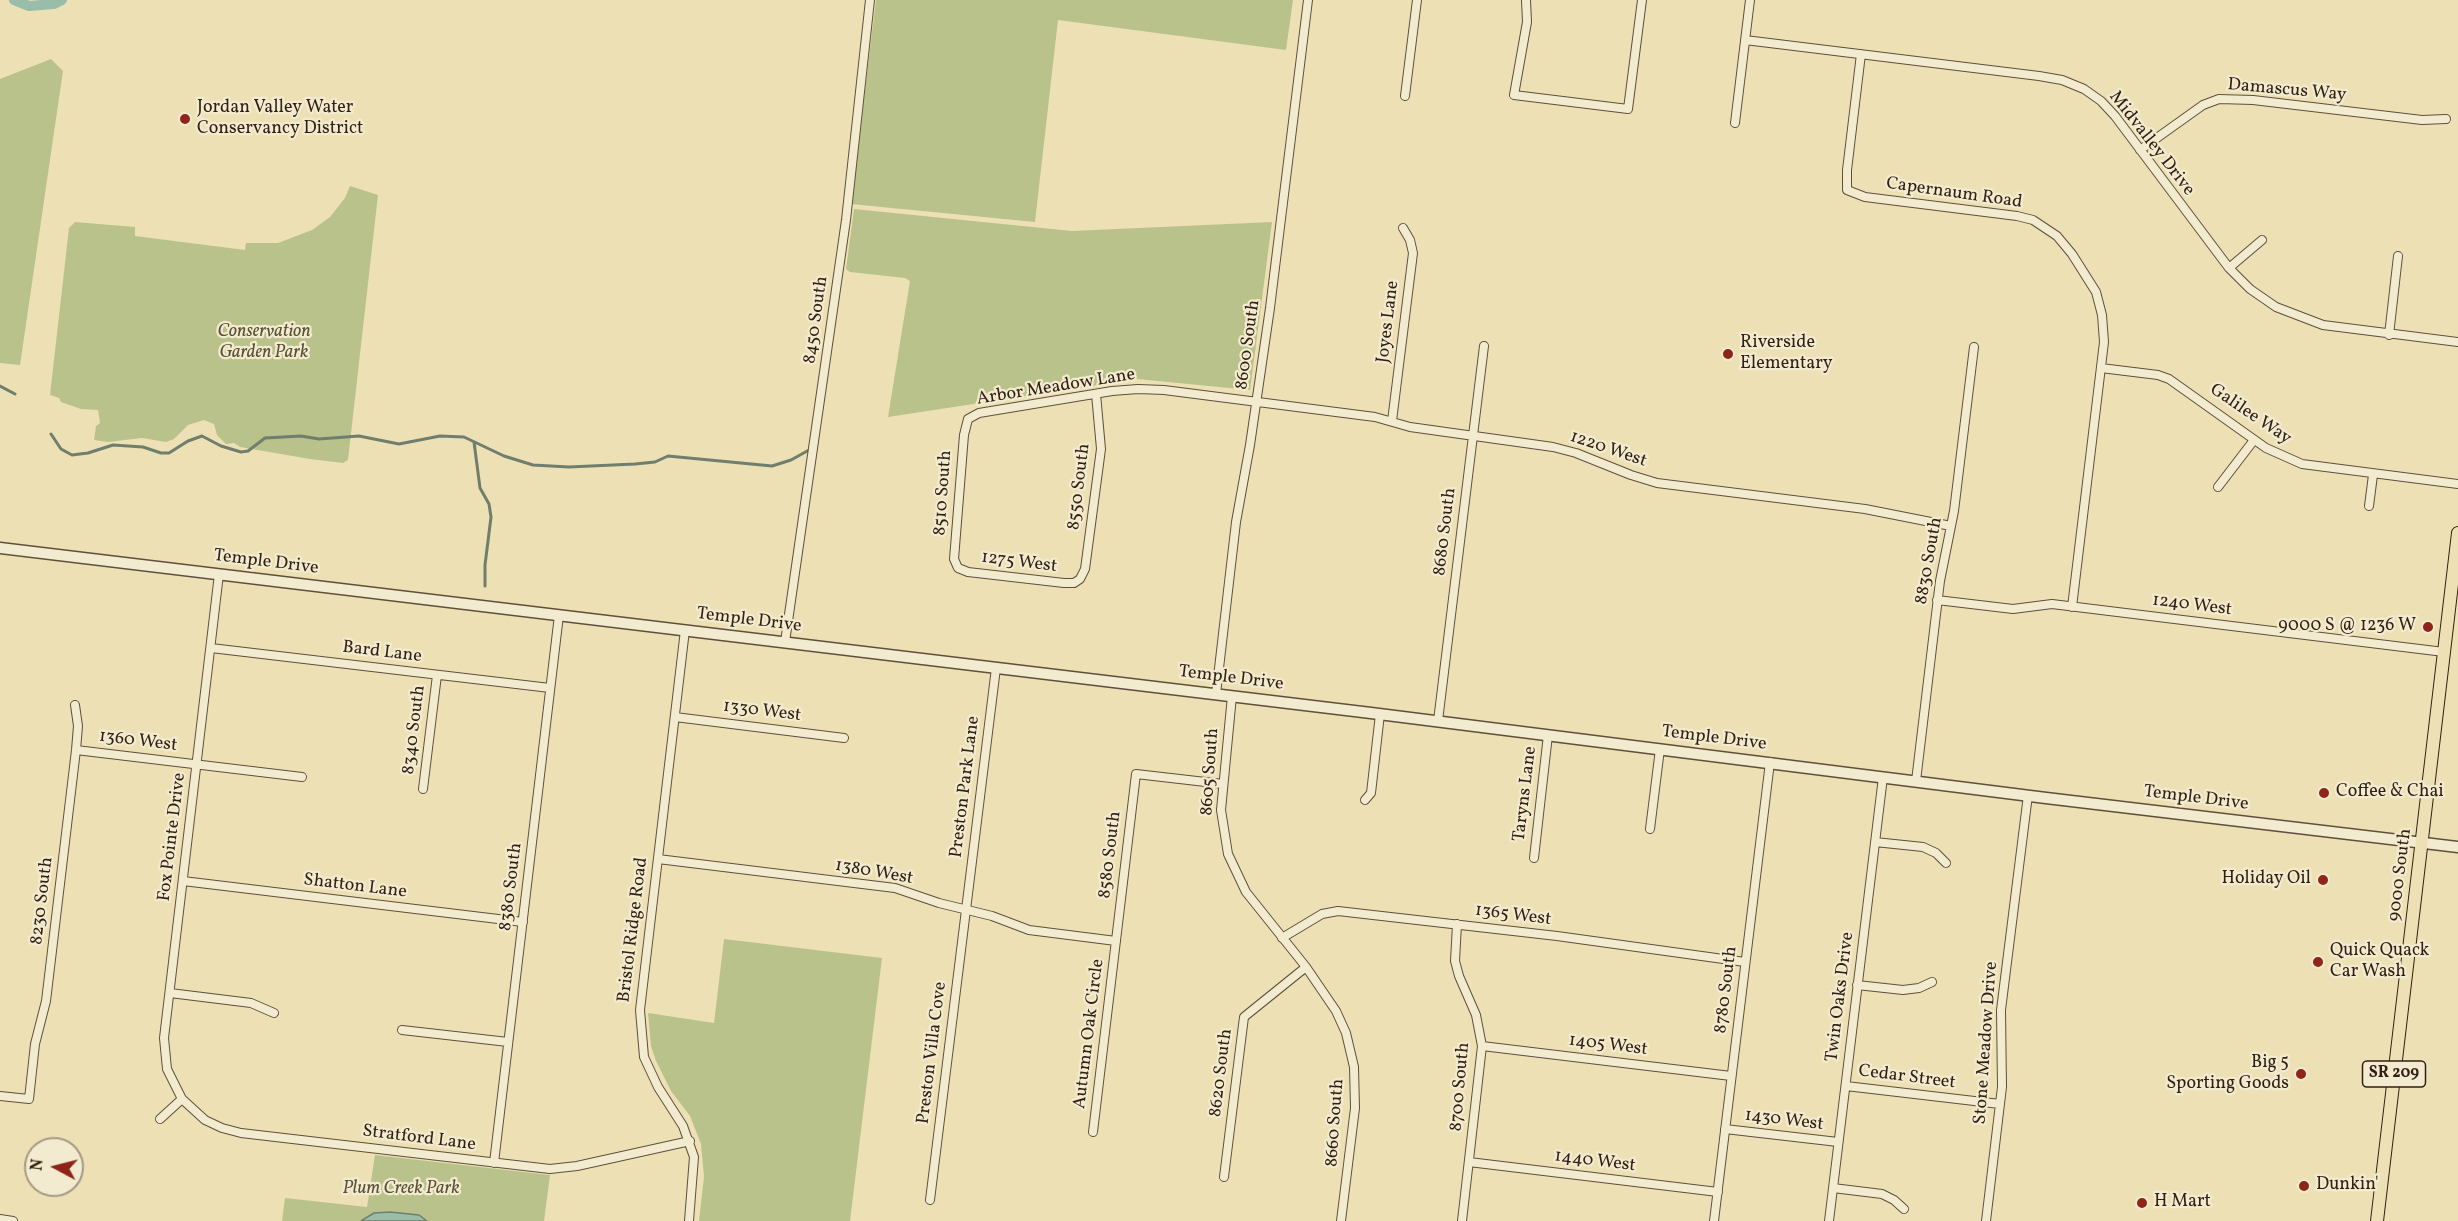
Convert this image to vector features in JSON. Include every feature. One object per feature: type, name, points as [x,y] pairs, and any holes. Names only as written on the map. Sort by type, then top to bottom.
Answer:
[{"type":"main road","name":"9000 South","points":[[2377,1221],[2458,533]]},
{"type":"street","name":"8450 South","points":[[785,642],[846,220],[870,0]]},
{"type":"street","name":"8600 South","points":[[1215,694],[1236,522],[1256,402],[1308,0]]},
{"type":"street","points":[[1406,96],[1417,0]]},
{"type":"street","points":[[1526,0],[1527,22],[1514,95],[1628,109],[1642,0]]},
{"type":"street","points":[[1735,123],[1750,0]]},
{"type":"street","name":"Midvalley Drive","points":[[1745,40],[2062,80],[2084,89],[2101,101],[2229,268],[2250,289],[2276,307],[2323,325],[2458,342]]},
{"type":"street","name":"Capernaum Road","points":[[1861,54],[1847,170],[1847,190],[1864,197],[2017,216],[2033,220],[2057,236],[2072,254],[2096,292],[2102,315],[2104,342],[2072,607]]},
{"type":"street","name":"Damascus Way","points":[[2140,150],[2203,105],[2219,99],[2253,100],[2422,120],[2446,119]]},
{"type":"street","name":"Joyes Lane","points":[[1392,421],[1413,253],[1410,240],[1403,228]]},
{"type":"street","points":[[2229,268],[2262,240]]},
{"type":"street","points":[[2389,335],[2398,256]]},
{"type":"street","name":"8680 South","points":[[1438,721],[1484,346]]},
{"type":"street","name":"8830 South","points":[[1916,781],[1937,600],[1951,525],[1974,347]]},
{"type":"street","name":"Galilee Way","points":[[2101,368],[2158,375],[2169,379],[2266,448],[2302,464],[2373,475],[2458,484]]},
{"type":"street","name":"Arbor Meadow Lane","points":[[968,419],[979,413],[1125,390],[1157,389],[1256,402]]},
{"type":"street","name":"8550 South","points":[[1077,582],[1085,569],[1101,449],[1096,394]]},
{"type":"street","name":"1220 West","points":[[1256,402],[1553,447],[1576,453],[1657,483],[1865,509],[1951,525]]},
{"type":"street","name":"8510 South","points":[[958,568],[954,555],[964,435],[968,419]]},
{"type":"street","points":[[2218,487],[2254,440]]},
{"type":"street","points":[[2369,506],[2373,475]]},
{"type":"street","name":"Temple Drive","points":[[0,548],[1438,721],[2458,847]]},
{"type":"street","name":"1275 West","points":[[958,568],[968,572],[1064,584],[1077,582]]},
{"type":"street","name":"Fox Pointe Drive","points":[[182,1099],[170,1077],[164,1052],[219,574]]},
{"type":"street","name":"1240 West","points":[[1937,600],[2013,609],[2041,604],[2072,607],[2444,652]]},
{"type":"street","name":"8380 South","points":[[494,1162],[559,615]]},
{"type":"street","name":"Bristol Ridge Road","points":[[685,630],[640,1010],[640,1037],[649,1072],[690,1141],[694,1157],[689,1221]]},
{"type":"street","name":"Bard Lane","points":[[211,648],[550,688]]},
{"type":"street","name":"Preston Park Lane","points":[[966,910],[996,668]]},
{"type":"street","name":"8340 South","points":[[423,789],[437,675]]},
{"type":"street","name":"8605 South","points":[[1232,696],[1221,810],[1228,854],[1246,892],[1306,967]]},
{"type":"street","name":"8230 South","points":[[0,1096],[28,1099],[35,1044],[46,1001],[76,750],[78,726],[75,705]]},
{"type":"street","points":[[1365,801],[1371,793],[1380,714]]},
{"type":"street","name":"1330 West","points":[[675,717],[844,738]]},
{"type":"street","name":"Taryns Lane","points":[[1534,858],[1548,735]]},
{"type":"street","points":[[1650,829],[1660,749]]},
{"type":"street","name":"1360 West","points":[[76,750],[302,777]]},
{"type":"street","name":"8780 South","points":[[1714,1221],[1770,762]]},
{"type":"street","name":"8580 South","points":[[1116,941],[1136,774],[1223,784]]},
{"type":"street","name":"Twin Oaks Drive","points":[[1829,1221],[1882,777]]},
{"type":"street","name":"Stone Meadow Drive","points":[[1986,1221],[2003,1069],[2001,1010],[2028,795]]},
{"type":"street","points":[[1875,842],[1923,847],[1936,853],[1946,863]]},
{"type":"street","name":"1380 West","points":[[658,859],[895,888],[939,903],[992,916],[1029,930],[1116,941]]},
{"type":"street","name":"Shatton Lane","points":[[183,882],[523,922]]},
{"type":"street","name":"Preston Villa Cove","points":[[930,1200],[966,910]]},
{"type":"street","name":"1365 West","points":[[1282,938],[1314,917],[1338,911],[1457,924],[1746,962]]},
{"type":"street","name":"8700 South","points":[[1457,924],[1455,961],[1476,1015],[1482,1046],[1462,1221]]},
{"type":"street","name":"Autumn Oak Circle","points":[[1093,1132],[1116,941]]},
{"type":"street","name":"8620 South","points":[[1224,1177],[1244,1017],[1306,967]]},
{"type":"street","name":"8660 South","points":[[1306,967],[1336,1011],[1346,1032],[1354,1067],[1355,1108],[1341,1221]]},
{"type":"street","points":[[1857,985],[1904,990],[1919,988],[1932,982]]},
{"type":"street","points":[[170,993],[251,1003],[274,1013]]},
{"type":"street","points":[[402,1030],[508,1042]]},
{"type":"street","name":"1405 West","points":[[1482,1046],[1731,1076]]},
{"type":"street","name":"Cedar Street","points":[[1846,1086],[2000,1104]]},
{"type":"street","points":[[160,1119],[182,1099]]},
{"type":"street","name":"Stratford Lane","points":[[182,1099],[205,1120],[222,1128],[242,1133],[562,1168],[690,1141]]},
{"type":"street","name":"1430 West","points":[[1725,1129],[1838,1142]]},
{"type":"street","name":"1440 West","points":[[1469,1162],[1718,1192]]},
{"type":"street","points":[[1833,1188],[1882,1194],[1894,1200],[1904,1209]]},
{"type":"street","points":[[0,1219],[13,1221]]},
{"type":"green space","points":[[876,0],[1293,0],[1286,50],[1058,20],[1035,222],[851,204]]},
{"type":"green space","points":[[51,59],[63,71],[20,365],[0,363],[0,79]]},
{"type":"green space","name":"Conservation Garden Park","points":[[350,186],[378,195],[348,460],[343,463],[310,459],[240,447],[234,443],[226,444],[217,435],[214,424],[204,420],[188,425],[174,439],[166,442],[142,438],[108,442],[94,440],[96,426],[100,423],[98,410],[81,409],[61,402],[59,398],[50,395],[69,228],[75,222],[135,227],[135,236],[245,250],[246,243],[278,243],[312,230],[330,217],[345,198]]},
{"type":"green space","points":[[854,209],[1072,231],[1272,222],[1250,390],[1137,379],[888,417],[910,281],[905,278],[850,272],[846,269]]},
{"type":"green space","points":[[724,939],[882,958],[850,1221],[699,1221],[704,1177],[701,1144],[690,1116],[671,1091],[656,1061],[651,1046],[648,1013],[714,1023]]},
{"type":"green space","name":"Plum Creek Park","points":[[375,1155],[550,1175],[544,1221],[282,1221],[285,1198],[367,1207]]},
{"type":"shaded area","points":[[374,1213],[419,1215],[427,1221],[361,1221]]},
{"type":"waterway","points":[[14,0],[29,6],[54,4],[62,0]]},
{"type":"waterway","points":[[0,386],[15,394]]},
{"type":"waterway","points":[[51,434],[61,449],[72,455],[88,453],[113,445],[143,447],[169,453],[188,441],[202,436],[221,446],[241,452],[248,451],[265,438],[301,436],[319,439],[359,436],[399,444],[440,436],[464,437],[504,456],[533,465],[569,467],[655,462],[668,456],[772,466],[791,460],[809,450]]},
{"type":"waterway","points":[[474,442],[480,488],[489,504],[491,517],[485,565],[485,586]]},
{"type":"place","name":"Jordan Valley Water Conservancy District","points":[[185,119]]},
{"type":"place","name":"Riverside Elementary","points":[[1728,354]]},
{"type":"place","name":"9000 S @ 1236 W","points":[[2428,627]]},
{"type":"place","name":"Coffee & Chai","points":[[2324,793]]},
{"type":"place","name":"Holiday Oil","points":[[2323,880]]},
{"type":"place","name":"Quick Quack Car Wash","points":[[2318,962]]},
{"type":"place","name":"Big 5 Sporting Goods","points":[[2301,1074]]},
{"type":"place","name":"Dunkin'","points":[[2304,1186]]},
{"type":"place","name":"H Mart","points":[[2142,1203]]}]
